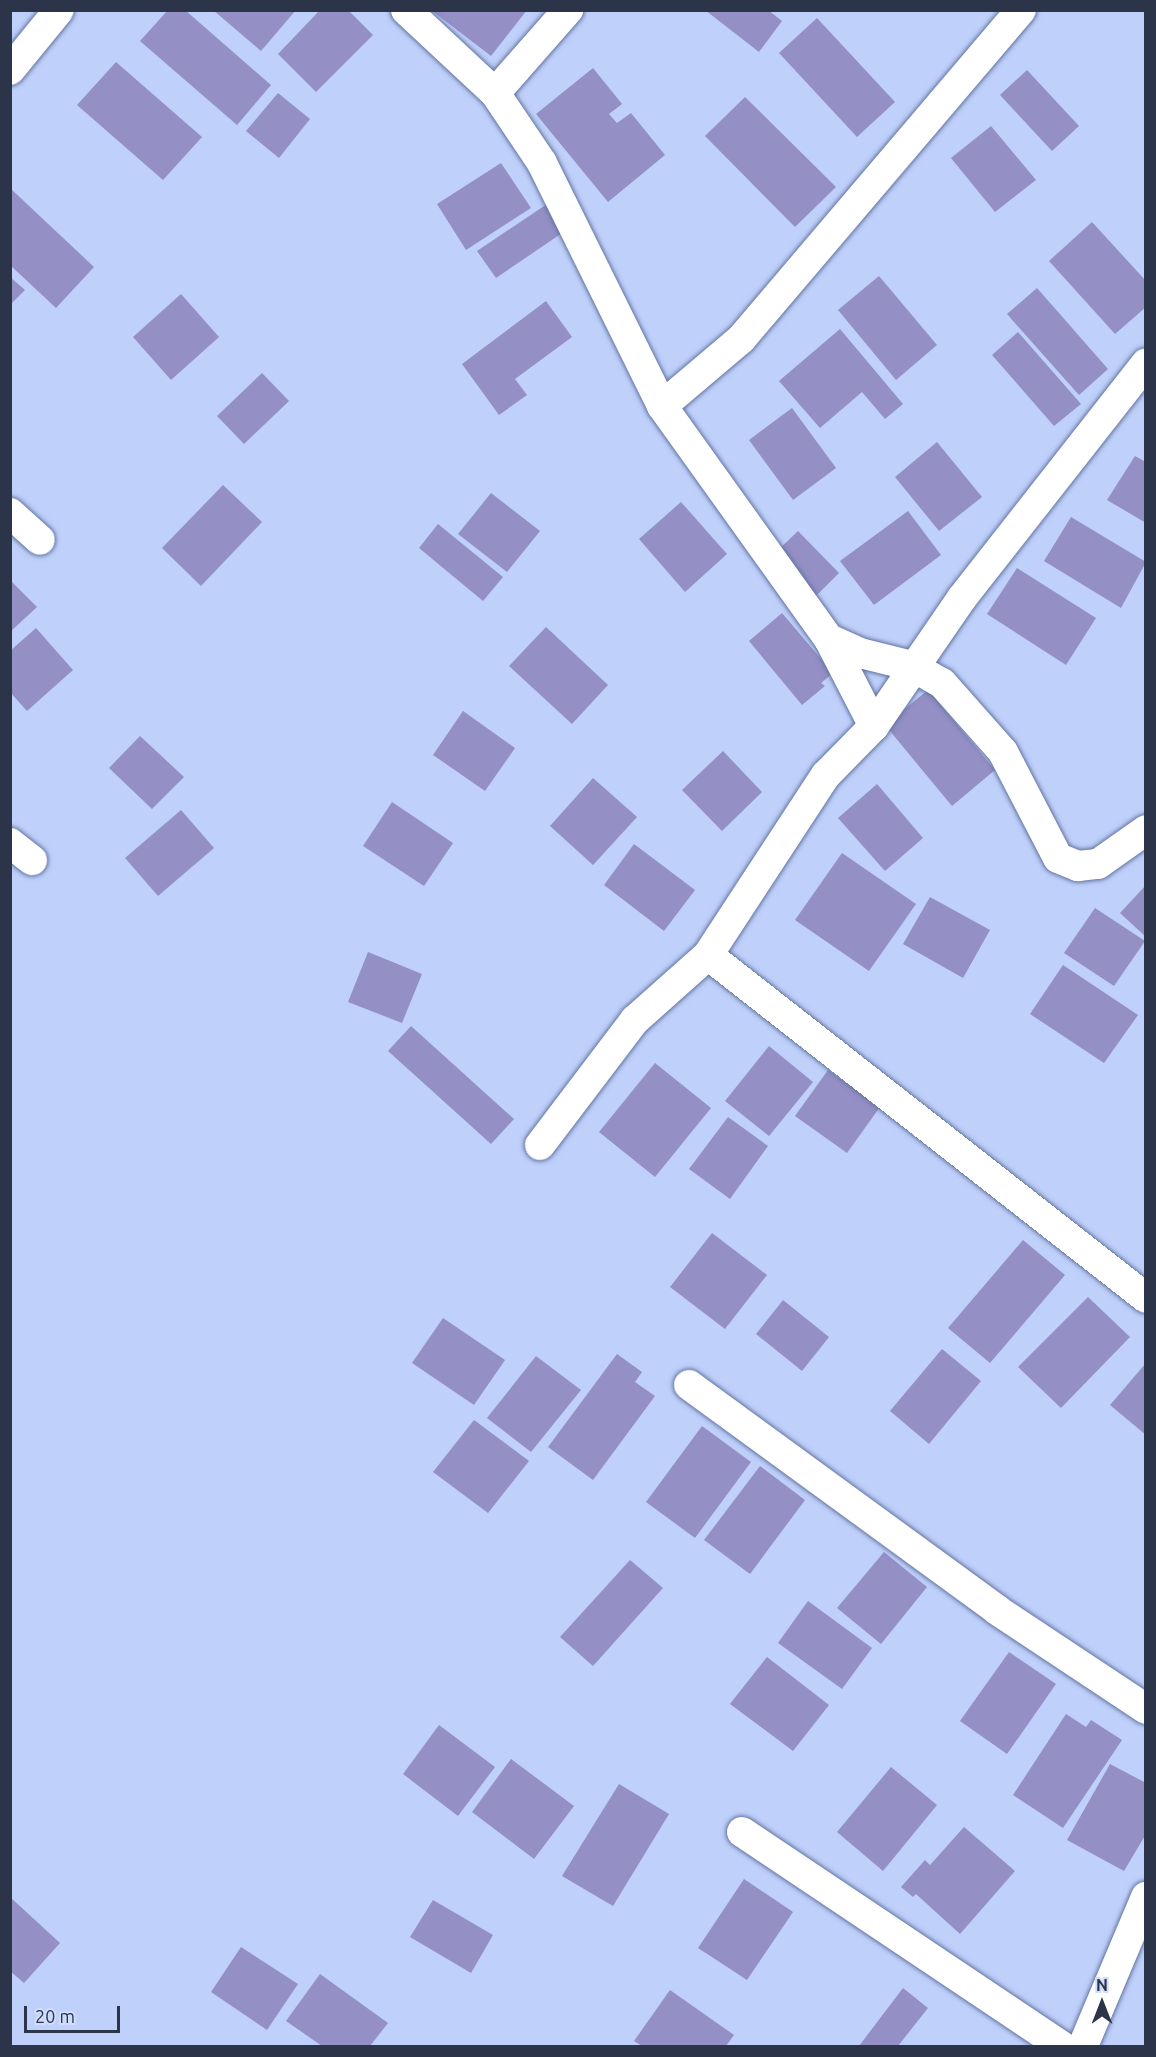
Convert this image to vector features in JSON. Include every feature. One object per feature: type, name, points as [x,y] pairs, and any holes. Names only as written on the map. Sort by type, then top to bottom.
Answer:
[{"type":"street","points":[[10,70],[59,10]]},
{"type":"street","points":[[406,10],[495,93],[542,163],[662,406],[829,639],[874,726]]},
{"type":"street","points":[[495,93],[568,10]]},
{"type":"street","points":[[662,406],[741,339],[1021,10]]},
{"type":"street","points":[[540,1145],[635,1020],[708,955],[826,775],[874,726],[912,666],[1146,363]]},
{"type":"street","points":[[10,513],[40,540]]},
{"type":"street","points":[[829,639],[860,653],[912,666],[942,683],[1003,752],[1058,858],[1078,866],[1098,864],[1146,830]]},
{"type":"street","points":[[708,955],[1146,1298]]},
{"type":"street","points":[[689,1384],[997,1610],[1146,1709]]},
{"type":"street","points":[[742,1832],[1062,2046]]},
{"type":"street","points":[[1083,2046],[1146,1897]]},
{"type":"building","points":[[168,10],[185,10],[271,85],[237,125],[140,41]]},
{"type":"building","points":[[213,10],[296,10],[261,51]]},
{"type":"building","points":[[320,10],[348,10],[373,35],[316,92],[278,54]]},
{"type":"building","points":[[431,10],[527,10],[491,56]]},
{"type":"building","points":[[705,10],[768,10],[782,21],[759,52]]},
{"type":"building","points":[[817,18],[895,102],[857,137],[779,53]]},
{"type":"building","points":[[116,62],[202,137],[163,180],[77,105]]},
{"type":"building","points":[[593,68],[622,104],[609,114],[617,123],[631,113],[665,155],[608,202],[536,114]]},
{"type":"building","points":[[1027,70],[1079,126],[1052,151],[1000,95]]},
{"type":"building","points":[[278,93],[310,119],[279,158],[246,131]]},
{"type":"building","points":[[745,97],[836,187],[795,227],[705,136]]},
{"type":"building","points":[[991,126],[1036,180],[995,212],[951,158]]},
{"type":"building","points":[[501,163],[531,208],[466,250],[437,204]]},
{"type":"building","points":[[10,188],[94,267],[56,308],[10,265]]},
{"type":"building","points":[[550,202],[568,229],[496,278],[477,251]]},
{"type":"building","points":[[1092,222],[1146,281],[1146,307],[1115,334],[1049,261]]},
{"type":"building","points":[[879,276],[937,345],[896,380],[838,310]]},
{"type":"building","points":[[10,277],[25,290],[10,305]]},
{"type":"building","points":[[1037,288],[1108,369],[1079,395],[1007,314]]},
{"type":"building","points":[[181,294],[219,337],[171,380],[133,337]]},
{"type":"building","points":[[546,301],[572,337],[515,379],[527,395],[499,415],[462,364]]},
{"type":"building","points":[[840,329],[903,404],[885,419],[862,392],[820,428],[779,381]]},
{"type":"building","points":[[1018,332],[1081,404],[1054,426],[992,355]]},
{"type":"building","points":[[262,373],[289,401],[244,444],[217,416]]},
{"type":"building","points":[[792,408],[836,468],[793,500],[749,440]]},
{"type":"building","points":[[937,442],[982,497],[939,531],[895,477]]},
{"type":"building","points":[[1135,456],[1146,462],[1146,523],[1107,500]]},
{"type":"building","points":[[223,485],[262,522],[201,586],[162,548]]},
{"type":"building","points":[[491,493],[540,531],[507,572],[458,534]]},
{"type":"building","points":[[681,502],[727,554],[685,592],[639,539]]},
{"type":"building","points":[[908,511],[941,555],[874,605],[840,561]]},
{"type":"building","points":[[1071,517],[1146,562],[1121,608],[1044,561]]},
{"type":"building","points":[[438,524],[503,577],[483,601],[419,548]]},
{"type":"building","points":[[798,531],[839,573],[814,598],[773,555]]},
{"type":"building","points":[[1017,568],[1096,618],[1066,665],[987,614]]},
{"type":"building","points":[[10,580],[37,607],[10,632]]},
{"type":"building","points":[[782,613],[833,673],[821,683],[825,686],[802,705],[749,641]]},
{"type":"building","points":[[546,627],[608,685],[572,724],[509,666]]},
{"type":"building","points":[[36,628],[73,670],[27,711],[10,692],[10,651]]},
{"type":"building","points":[[928,690],[995,770],[952,806],[885,725]]},
{"type":"building","points":[[463,711],[515,748],[485,791],[433,755]]},
{"type":"building","points":[[140,736],[184,777],[152,809],[109,768]]},
{"type":"building","points":[[723,751],[762,792],[722,831],[682,790]]},
{"type":"building","points":[[593,778],[637,817],[593,865],[550,826]]},
{"type":"building","points":[[877,784],[923,838],[885,871],[838,818]]},
{"type":"building","points":[[392,802],[453,843],[424,886],[363,846]]},
{"type":"building","points":[[181,810],[214,848],[158,896],[125,858]]},
{"type":"building","points":[[634,844],[695,890],[664,931],[604,885]]},
{"type":"building","points":[[842,853],[916,904],[869,971],[795,920]]},
{"type":"building","points":[[1146,885],[1146,937],[1120,913]]},
{"type":"building","points":[[930,897],[990,930],[963,978],[903,944]]},
{"type":"building","points":[[1095,908],[1145,941],[1114,986],[1064,953]]},
{"type":"building","points":[[368,952],[422,974],[402,1023],[348,1002]]},
{"type":"building","points":[[1063,965],[1138,1015],[1104,1063],[1030,1014]]},
{"type":"building","points":[[411,1026],[514,1119],[491,1144],[388,1051]]},
{"type":"building","points":[[769,1046],[813,1082],[769,1136],[725,1101]]},
{"type":"building","points":[[655,1063],[711,1108],[655,1177],[599,1132]]},
{"type":"building","points":[[828,1070],[880,1107],[847,1153],[795,1116]]},
{"type":"building","points":[[728,1117],[768,1146],[730,1199],[689,1169]]},
{"type":"building","points":[[712,1233],[767,1275],[725,1329],[670,1287]]},
{"type":"building","points":[[1023,1240],[1065,1275],[990,1363],[948,1328]]},
{"type":"building","points":[[1088,1297],[1130,1337],[1061,1408],[1018,1367]]},
{"type":"building","points":[[783,1300],[829,1337],[802,1371],[756,1334]]},
{"type":"building","points":[[443,1318],[505,1360],[474,1405],[412,1363]]},
{"type":"building","points":[[942,1349],[981,1381],[929,1444],[890,1411]]},
{"type":"building","points":[[617,1354],[642,1372],[635,1382],[655,1396],[593,1480],[548,1447]]},
{"type":"building","points":[[536,1356],[581,1390],[531,1452],[487,1418]]},
{"type":"building","points":[[1146,1363],[1146,1435],[1110,1405]]},
{"type":"building","points":[[474,1420],[529,1461],[488,1513],[433,1472]]},
{"type":"building","points":[[702,1426],[751,1462],[695,1538],[646,1502]]},
{"type":"building","points":[[760,1466],[805,1500],[750,1574],[704,1540]]},
{"type":"building","points":[[884,1552],[927,1587],[881,1644],[837,1608]]},
{"type":"building","points":[[630,1560],[663,1588],[593,1666],[560,1637]]},
{"type":"building","points":[[808,1601],[872,1648],[842,1689],[778,1643]]},
{"type":"building","points":[[1009,1652],[1056,1684],[1007,1754],[960,1721]]},
{"type":"building","points":[[767,1657],[829,1705],[793,1751],[730,1704]]},
{"type":"building","points":[[1066,1714],[1086,1727],[1091,1720],[1122,1740],[1063,1828],[1013,1795]]},
{"type":"building","points":[[439,1725],[495,1767],[458,1816],[403,1774]]},
{"type":"building","points":[[511,1759],[574,1806],[534,1859],[472,1812]]},
{"type":"building","points":[[1110,1764],[1146,1783],[1146,1834],[1124,1871],[1067,1840]]},
{"type":"building","points":[[891,1767],[937,1805],[883,1871],[837,1832]]},
{"type":"building","points":[[619,1784],[669,1814],[613,1906],[562,1876]]},
{"type":"building","points":[[964,1827],[1015,1871],[960,1934],[916,1894],[913,1897],[901,1887],[925,1860],[930,1865]]},
{"type":"building","points":[[744,1879],[793,1912],[747,1980],[698,1948]]},
{"type":"building","points":[[10,1897],[60,1943],[24,1983],[10,1971]]},
{"type":"building","points":[[433,1900],[493,1935],[471,1973],[410,1937]]},
{"type":"building","points":[[241,1947],[298,1984],[267,2030],[211,1992]]},
{"type":"building","points":[[320,1974],[388,2023],[370,2046],[322,2046],[286,2021]]},
{"type":"building","points":[[903,1988],[928,2008],[898,2046],[859,2046]]},
{"type":"building","points":[[670,1990],[734,2035],[726,2046],[642,2046],[634,2041]]}]
